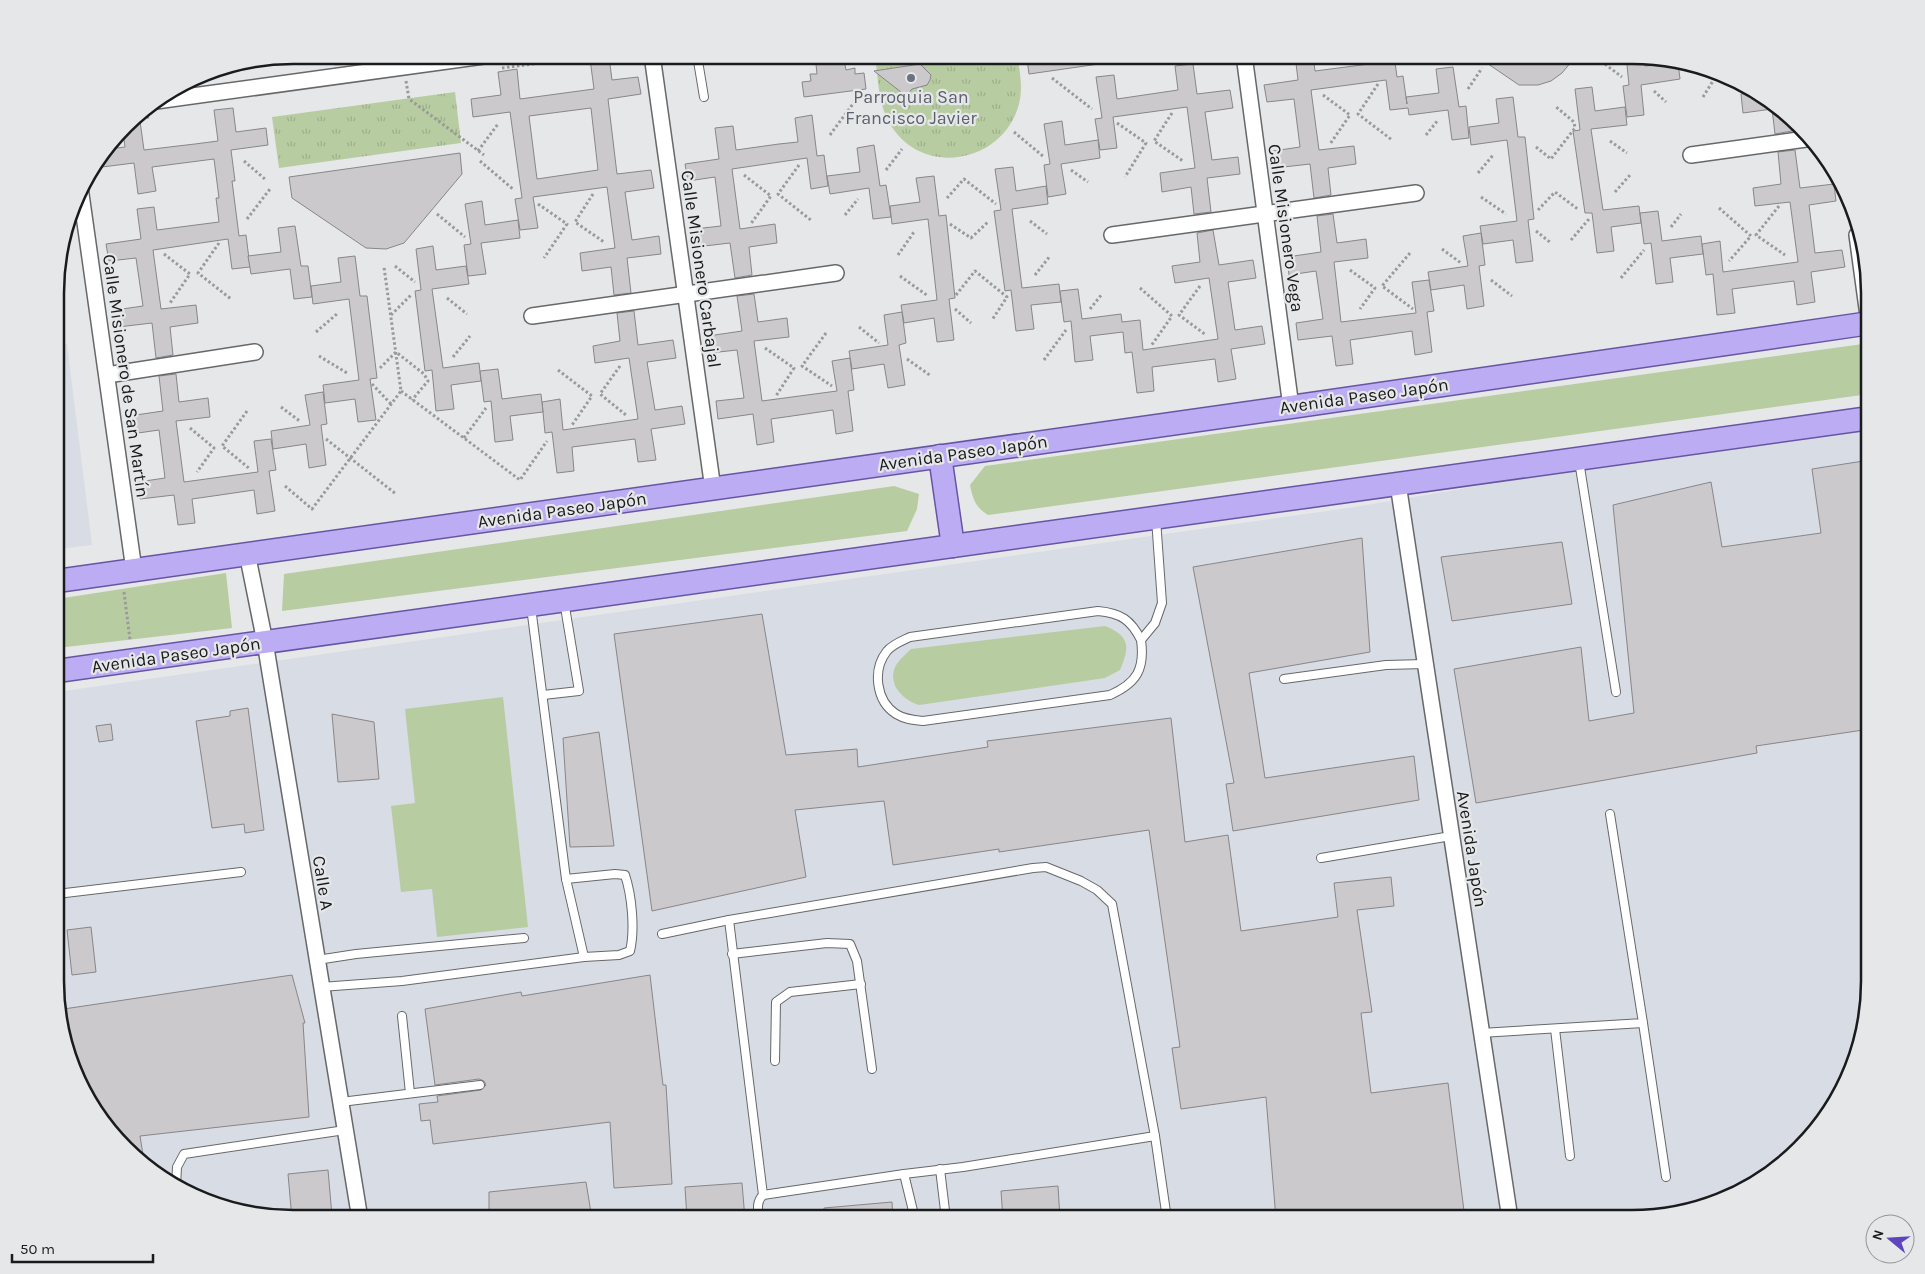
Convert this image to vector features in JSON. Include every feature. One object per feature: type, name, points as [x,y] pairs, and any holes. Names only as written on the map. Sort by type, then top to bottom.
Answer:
[{"type":"main road","name":"Avenida Paseo Japón","points":[[64,580],[1291,407],[1861,324]]},
{"type":"main road","name":"Avenida Paseo Japón","points":[[64,670],[1861,419]]},
{"type":"main road","points":[[940,456],[953,546]]},
{"type":"street","points":[[169,100],[427,64]]},
{"type":"street","name":"Calle Misionero Carbajal","points":[[653,64],[713,488]]},
{"type":"street","name":"Calle Misionero Vega","points":[[1245,64],[1291,407]]},
{"type":"street","points":[[1691,156],[1802,140]]},
{"type":"street","points":[[1112,235],[1416,193]]},
{"type":"street","name":"Calle Misionero de San Martín","points":[[82,202],[107,375],[128,571]]},
{"type":"street","points":[[532,316],[836,273]]},
{"type":"street","points":[[107,375],[255,352]]},
{"type":"street","name":"Avenida Japón","points":[[1398,484],[1509,1210]]},
{"type":"street","name":"Calle A","points":[[247,553],[265,642],[358,1210]]},
{"type":"lane","points":[[698,64],[704,97]]},
{"type":"lane","points":[[1579,459],[1616,692]]},
{"type":"lane","points":[[1141,640],[1135,628],[1124,618],[1112,612],[1098,611],[910,637],[897,643],[887,652],[880,664],[878,678],[880,692],[886,705],[896,714],[909,720],[923,721],[1110,695],[1122,690],[1134,680],[1140,668],[1143,654],[1141,640],[1154,623],[1162,603],[1156,518]]},
{"type":"lane","points":[[542,695],[580,691],[564,600]]},
{"type":"lane","points":[[531,605],[566,879],[584,958]]},
{"type":"lane","points":[[1284,679],[1386,665],[1425,664]]},
{"type":"lane","points":[[1610,814],[1666,1177]]},
{"type":"lane","points":[[1321,858],[1451,836]]},
{"type":"lane","points":[[662,934],[729,920],[1046,867],[1081,881],[1097,890],[1112,904],[1155,1136],[1166,1210]]},
{"type":"lane","points":[[64,893],[241,872]]},
{"type":"lane","points":[[322,987],[402,981],[619,955],[630,951],[633,938],[628,885],[625,875],[615,874],[566,879]]},
{"type":"lane","points":[[729,920],[763,1195]]},
{"type":"lane","points":[[317,960],[356,954],[524,938]]},
{"type":"lane","points":[[732,954],[827,943],[850,944],[858,961],[872,1069]]},
{"type":"lane","points":[[775,1061],[776,1002],[790,992],[861,984]]},
{"type":"lane","points":[[402,1016],[410,1093]]},
{"type":"lane","points":[[1481,1033],[1643,1023]]},
{"type":"lane","points":[[1555,1029],[1570,1156]]},
{"type":"lane","points":[[340,1102],[480,1085]]},
{"type":"lane","points":[[176,1179],[177,1166],[184,1154],[345,1130]]},
{"type":"lane","points":[[758,1210],[759,1198],[763,1195],[963,1167],[1155,1136]]},
{"type":"lane","points":[[940,1169],[945,1210]]},
{"type":"lane","points":[[904,1174],[913,1210]]},
{"type":"path","points":[[1605,64],[1622,77]]},
{"type":"path","points":[[1468,89],[1482,68]]},
{"type":"path","points":[[1052,78],[1092,109]]},
{"type":"path","points":[[1703,97],[1714,79]]},
{"type":"path","points":[[406,81],[409,99],[484,155]]},
{"type":"path","points":[[1378,84],[1358,114],[1392,140]]},
{"type":"path","points":[[1654,91],[1666,102]]},
{"type":"path","points":[[1323,95],[1350,115],[1330,144]]},
{"type":"path","points":[[830,135],[855,101]]},
{"type":"path","points":[[1536,147],[1551,159],[1575,128],[1574,122],[1555,106]]},
{"type":"path","points":[[1172,113],[1154,142],[1183,161]]},
{"type":"path","points":[[1426,135],[1438,120]]},
{"type":"path","points":[[1117,123],[1146,143],[1125,177]]},
{"type":"path","points":[[478,151],[498,124]]},
{"type":"path","points":[[1014,132],[1044,157]]},
{"type":"path","points":[[1610,141],[1627,153]]},
{"type":"path","points":[[886,170],[902,149]]},
{"type":"path","points":[[1478,173],[1494,154]]},
{"type":"path","points":[[244,161],[266,180]]},
{"type":"path","points":[[480,161],[514,190]]},
{"type":"path","points":[[799,165],[778,194],[812,221]]},
{"type":"path","points":[[1072,170],[1088,182]]},
{"type":"path","points":[[744,175],[771,196],[750,224]]},
{"type":"path","points":[[1615,192],[1630,175]]},
{"type":"path","points":[[947,198],[964,179],[996,204]]},
{"type":"path","points":[[247,220],[270,189]]},
{"type":"path","points":[[1538,210],[1555,192],[1580,210]]},
{"type":"path","points":[[593,194],[575,222],[604,242]]},
{"type":"path","points":[[1481,197],[1506,214]]},
{"type":"path","points":[[845,215],[858,199]]},
{"type":"path","points":[[538,204],[568,224],[544,258]]},
{"type":"path","points":[[1779,206],[1756,235],[1785,255]]},
{"type":"path","points":[[1719,208],[1751,236],[1730,260]]},
{"type":"path","points":[[437,214],[465,237]]},
{"type":"path","points":[[1670,227],[1681,214]]},
{"type":"path","points":[[1571,240],[1589,219]]},
{"type":"path","points":[[950,224],[971,238],[989,221]]},
{"type":"path","points":[[1030,221],[1047,234]]},
{"type":"path","points":[[1536,231],[1551,243]]},
{"type":"path","points":[[898,255],[914,232]]},
{"type":"path","points":[[219,243],[198,272],[231,299]]},
{"type":"path","points":[[1442,249],[1461,264]]},
{"type":"path","points":[[1621,278],[1644,250]]},
{"type":"path","points":[[164,254],[190,274],[170,303]]},
{"type":"path","points":[[1410,254],[1382,286],[1413,309]]},
{"type":"path","points":[[1034,275],[1050,256]]},
{"type":"path","points":[[395,266],[415,282]]},
{"type":"path","points":[[285,486],[312,509],[401,392],[384,267]]},
{"type":"path","points":[[1350,270],[1375,288],[1360,309]]},
{"type":"path","points":[[956,296],[975,271],[1007,297],[992,320]]},
{"type":"path","points":[[900,276],[928,296]]},
{"type":"path","points":[[1491,280],[1512,296]]},
{"type":"path","points":[[1200,286],[1179,315],[1206,335]]},
{"type":"path","points":[[1140,288],[1172,316],[1151,346]]},
{"type":"path","points":[[1090,309],[1102,294]]},
{"type":"path","points":[[391,315],[411,295]]},
{"type":"path","points":[[447,298],[467,314]]},
{"type":"path","points":[[955,309],[971,323]]},
{"type":"path","points":[[316,332],[338,313]]},
{"type":"path","points":[[859,327],[879,343]]},
{"type":"path","points":[[1044,360],[1066,330]]},
{"type":"path","points":[[826,333],[802,366],[832,386]]},
{"type":"path","points":[[454,356],[470,336]]},
{"type":"path","points":[[765,348],[794,368],[776,396]]},
{"type":"path","points":[[380,368],[396,352]]},
{"type":"path","points":[[396,352],[424,374],[428,381],[412,400]]},
{"type":"path","points":[[319,356],[347,372]]},
{"type":"path","points":[[907,359],[931,376]]},
{"type":"path","points":[[620,366],[600,394],[626,415]]},
{"type":"path","points":[[558,370],[592,396],[572,425]]},
{"type":"path","points":[[372,384],[392,404]]},
{"type":"path","points":[[401,392],[520,480],[547,440]]},
{"type":"path","points":[[280,406],[301,422]]},
{"type":"path","points":[[464,438],[486,408]]},
{"type":"path","points":[[247,411],[222,446],[250,469]]},
{"type":"path","points":[[190,428],[214,448],[197,472]]},
{"type":"path","points":[[326,439],[396,494]]},
{"type":"path","points":[[128,571],[133,661]]},
{"type":"shaded area","points":[[64,344],[67,344],[92,545],[64,548]]},
{"type":"shaded area","points":[[1861,426],[1861,996],[1857,1026],[1844,1069],[1831,1096],[1814,1121],[1772,1163],[1747,1180],[1720,1193],[1677,1206],[1647,1210],[278,1210],[248,1206],[205,1193],[178,1180],[153,1163],[111,1121],[94,1096],[81,1069],[68,1026],[64,996],[64,691],[1355,507],[1662,455]]},
{"type":"green space","points":[[335,64],[351,64],[335,66]]},
{"type":"green space","points":[[876,64],[1018,64],[1021,86],[1019,104],[1010,125],[996,140],[979,151],[959,157],[939,157],[920,151],[903,140],[885,115]]},
{"type":"green space","points":[[455,92],[461,143],[279,168],[272,117]]},
{"type":"green space","points":[[1861,344],[1861,395],[988,515],[975,502],[970,485],[985,466]]},
{"type":"green space","points":[[894,486],[919,494],[917,509],[907,531],[282,611],[284,574]]},
{"type":"green space","points":[[226,573],[232,628],[64,647],[64,598]]},
{"type":"green space","points":[[1105,626],[1123,638],[1126,643],[1126,649],[1120,670],[1105,678],[919,705],[904,697],[894,682],[895,667],[911,649]]},
{"type":"green space","points":[[503,697],[528,927],[437,937],[432,889],[401,892],[391,806],[415,803],[405,709]]},
{"type":"building","points":[[591,64],[610,64],[612,80],[638,77],[641,94],[608,99],[617,174],[651,170],[654,188],[625,192],[632,240],[659,236],[661,254],[627,258],[631,293],[614,295],[611,267],[582,271],[580,253],[615,248],[607,187],[533,197],[538,228],[520,230],[515,199],[522,198],[510,112],[473,117],[471,99],[501,95],[498,72],[517,69],[520,99],[594,89]],"holes":[[[591,108],[598,170],[537,179],[529,116]]]},
{"type":"building","points":[[816,64],[845,64],[846,70],[855,68],[855,74],[864,73],[866,89],[804,97],[802,82],[811,81],[810,74],[817,74]]},
{"type":"building","name":"Parroquia San Francisco Javier","points":[[920,64],[931,75],[930,80],[927,85],[912,89],[906,96],[874,71]]},
{"type":"building","points":[[1028,64],[1099,64],[1029,74]]},
{"type":"building","points":[[1193,64],[1197,94],[1230,90],[1233,108],[1205,112],[1212,160],[1238,157],[1240,174],[1207,178],[1211,212],[1194,214],[1191,187],[1162,192],[1160,173],[1195,168],[1187,107],[1113,117],[1117,148],[1100,150],[1095,119],[1102,118],[1096,77],[1114,75],[1117,99],[1178,90],[1175,66]]},
{"type":"building","points":[[1296,64],[1314,64],[1315,71],[1369,64],[1395,64],[1397,77],[1403,76],[1406,97],[1439,93],[1436,69],[1453,67],[1459,107],[1466,106],[1469,138],[1452,140],[1448,110],[1409,115],[1408,108],[1390,110],[1386,80],[1311,90],[1319,150],[1354,146],[1356,164],[1328,168],[1331,195],[1314,198],[1310,164],[1275,168],[1273,151],[1300,147],[1294,99],[1267,102],[1264,85],[1298,80]]},
{"type":"building","points":[[1488,64],[1570,64],[1562,73],[1551,81],[1538,85],[1519,85]]},
{"type":"building","points":[[1627,64],[1645,64],[1645,66],[1655,65],[1679,68],[1680,79],[1641,85],[1644,115],[1627,117],[1623,86],[1629,85]]},
{"type":"building","points":[[1592,87],[1595,111],[1625,107],[1627,125],[1591,129],[1603,210],[1639,206],[1641,223],[1611,227],[1614,251],[1597,253],[1592,213],[1585,213],[1573,131],[1580,130],[1575,89]]},
{"type":"building","points":[[1741,94],[1747,94],[1770,109],[1743,113]]},
{"type":"building","points":[[1513,97],[1518,137],[1525,137],[1534,219],[1528,220],[1533,261],[1516,263],[1513,240],[1483,244],[1480,226],[1517,221],[1507,140],[1471,145],[1469,127],[1499,123],[1496,99]]},
{"type":"building","points":[[233,108],[236,132],[266,128],[268,145],[231,150],[235,181],[232,181],[239,236],[246,235],[250,267],[232,269],[228,239],[153,250],[161,309],[196,305],[198,323],[170,327],[173,355],[156,358],[152,323],[118,327],[115,310],[143,306],[136,258],[109,261],[106,244],[141,239],[137,209],[154,207],[157,230],[219,222],[216,198],[219,198],[214,159],[152,167],[156,191],[138,194],[134,163],[101,167],[115,148],[125,147],[124,139],[140,123],[144,150],[218,141],[214,110]]},
{"type":"building","points":[[1772,111],[1792,131],[1775,134]]},
{"type":"building","points":[[812,115],[817,156],[824,155],[828,186],[811,189],[807,158],[732,169],[740,229],[775,224],[777,243],[749,247],[752,275],[735,278],[730,243],[696,247],[694,229],[721,226],[715,177],[688,181],[685,164],[719,159],[715,128],[733,126],[736,150],[798,142],[795,118]]},
{"type":"building","points":[[1062,121],[1065,145],[1098,140],[1100,158],[1061,164],[1066,194],[1048,197],[1044,165],[1050,164],[1044,124]]},
{"type":"building","points":[[874,145],[880,186],[886,185],[891,217],[873,219],[869,188],[830,194],[827,176],[860,172],[857,148]]},
{"type":"building","points":[[1795,150],[1800,188],[1834,184],[1836,201],[1809,205],[1815,253],[1842,250],[1845,267],[1811,272],[1815,302],[1797,305],[1794,281],[1732,289],[1735,313],[1717,315],[1713,274],[1706,275],[1702,244],[1720,241],[1723,272],[1798,262],[1790,202],[1755,206],[1753,188],[1781,184],[1778,152]]},
{"type":"building","points":[[460,153],[462,174],[404,243],[386,249],[366,248],[292,198],[289,177]]},
{"type":"building","points":[[1013,167],[1016,191],[1046,186],[1048,204],[1012,209],[1022,288],[1059,284],[1061,302],[1031,305],[1034,329],[1016,331],[1011,290],[1005,291],[994,211],[1001,210],[995,169]]},
{"type":"building","points":[[934,176],[939,216],[946,215],[955,298],[949,299],[954,340],[937,342],[934,318],[904,323],[901,305],[937,300],[928,219],[892,224],[890,206],[920,202],[916,178]]},
{"type":"building","points":[[482,201],[485,225],[518,220],[520,238],[481,243],[486,274],[468,276],[464,245],[471,244],[465,204]]},
{"type":"building","points":[[1658,211],[1662,241],[1701,236],[1703,254],[1670,258],[1673,282],[1656,284],[1651,243],[1644,244],[1640,213]]},
{"type":"building","points":[[1333,214],[1337,243],[1366,239],[1368,258],[1334,262],[1341,322],[1416,313],[1412,282],[1429,280],[1434,311],[1427,312],[1432,352],[1415,355],[1412,331],[1350,340],[1353,364],[1336,366],[1332,336],[1298,340],[1296,323],[1323,319],[1316,271],[1289,275],[1287,257],[1321,252],[1317,216]]},
{"type":"building","points":[[295,226],[301,266],[308,266],[312,297],[294,299],[290,269],[251,274],[248,256],[281,252],[278,228]]},
{"type":"building","points":[[1213,230],[1219,265],[1253,260],[1256,278],[1228,282],[1235,330],[1262,326],[1265,344],[1231,349],[1236,379],[1218,382],[1215,359],[1152,367],[1154,391],[1137,393],[1132,352],[1125,353],[1123,332],[1090,336],[1093,360],[1075,362],[1071,321],[1064,322],[1060,291],[1078,289],[1082,319],[1121,314],[1122,322],[1140,320],[1143,350],[1218,339],[1209,278],[1175,283],[1172,266],[1200,262],[1197,233]]},
{"type":"building","points":[[1481,233],[1485,265],[1479,266],[1484,306],[1467,309],[1464,285],[1431,290],[1428,272],[1468,266],[1463,236]]},
{"type":"building","points":[[433,246],[436,270],[466,266],[469,284],[432,289],[443,368],[479,363],[481,381],[451,385],[454,409],[436,411],[432,370],[425,371],[415,291],[421,290],[416,249]]},
{"type":"building","points":[[355,256],[360,296],[367,296],[377,378],[370,379],[376,420],[358,422],[355,399],[325,403],[323,385],[359,380],[349,299],[313,304],[311,286],[341,282],[338,258]]},
{"type":"building","points":[[754,294],[758,322],[787,318],[789,337],[754,341],[762,401],[837,391],[832,361],[850,358],[854,390],[848,391],[853,431],[836,434],[833,410],[771,419],[774,442],[757,445],[753,414],[718,419],[716,401],[744,398],[737,350],[710,353],[708,336],[742,331],[737,296]]},
{"type":"building","points":[[634,311],[638,345],[673,340],[676,358],[647,362],[655,410],[682,406],[685,424],[651,429],[656,460],[638,462],[635,439],[572,447],[574,471],[557,473],[552,432],[545,433],[542,402],[560,399],[563,430],[638,419],[629,358],[595,363],[593,346],[620,341],[617,313]]},
{"type":"building","points":[[902,312],[906,343],[899,345],[905,385],[888,388],[884,364],[852,369],[849,351],[888,345],[884,315]]},
{"type":"building","points":[[498,369],[502,399],[541,394],[543,412],[510,416],[513,440],[495,442],[491,401],[484,402],[480,371]]},
{"type":"building","points":[[176,374],[179,402],[208,398],[210,417],[176,421],[184,482],[258,472],[254,441],[271,439],[276,470],[269,471],[275,511],[257,514],[254,490],[192,499],[195,523],[178,525],[174,495],[140,499],[138,482],[165,478],[159,430],[131,434],[129,416],[163,411],[159,376]]},
{"type":"building","points":[[323,392],[327,424],[321,425],[326,465],[309,468],[306,444],[273,449],[271,431],[310,425],[305,395]]},
{"type":"building","points":[[1861,461],[1861,730],[1756,746],[1757,753],[1476,803],[1454,669],[1581,647],[1589,721],[1634,713],[1613,505],[1711,482],[1722,547],[1821,533],[1812,469]]},
{"type":"building","points":[[1362,538],[1370,652],[1249,673],[1265,778],[1414,756],[1419,800],[1233,831],[1226,784],[1234,783],[1193,567]]},
{"type":"building","points":[[1562,542],[1572,604],[1452,621],[1441,557]]},
{"type":"building","points":[[762,614],[786,755],[857,749],[858,767],[988,747],[987,741],[1171,718],[1185,842],[1228,835],[1241,931],[1338,917],[1334,883],[1391,877],[1394,906],[1357,910],[1372,1012],[1361,1013],[1371,1093],[1448,1083],[1464,1210],[1275,1210],[1266,1097],[1181,1109],[1172,1048],[1180,1047],[1149,830],[893,865],[884,801],[795,810],[806,877],[652,911],[614,634]]},
{"type":"building","points":[[248,708],[264,830],[245,833],[244,824],[212,828],[196,721],[230,716],[230,711]]},
{"type":"building","points":[[332,714],[374,722],[379,779],[338,782]]},
{"type":"building","points":[[111,724],[113,740],[99,742],[96,726]]},
{"type":"building","points":[[599,732],[614,846],[570,847],[563,738]]},
{"type":"building","points":[[91,927],[96,972],[72,975],[67,930]]},
{"type":"building","points":[[292,975],[305,1023],[303,1023],[309,1117],[140,1136],[143,1154],[111,1121],[94,1096],[76,1055],[68,1026],[66,1009]]},
{"type":"building","points":[[650,975],[663,1085],[666,1085],[672,1184],[614,1188],[610,1122],[433,1144],[430,1120],[421,1121],[419,1104],[438,1102],[437,1096],[481,1090],[486,1085],[484,1081],[479,1079],[435,1085],[425,1009],[521,992],[522,996]]},
{"type":"building","points":[[328,1170],[331,1210],[291,1210],[288,1174]]},
{"type":"building","points":[[586,1182],[591,1210],[489,1210],[489,1192]]},
{"type":"building","points":[[742,1183],[744,1210],[686,1210],[685,1187]]},
{"type":"building","points":[[1058,1186],[1059,1210],[1002,1210],[1001,1191]]},
{"type":"building","points":[[892,1202],[892,1210],[824,1210],[824,1208]]},
{"type":"place","name":"Parroquia San Francisco Javier","points":[[911,78]]}]
